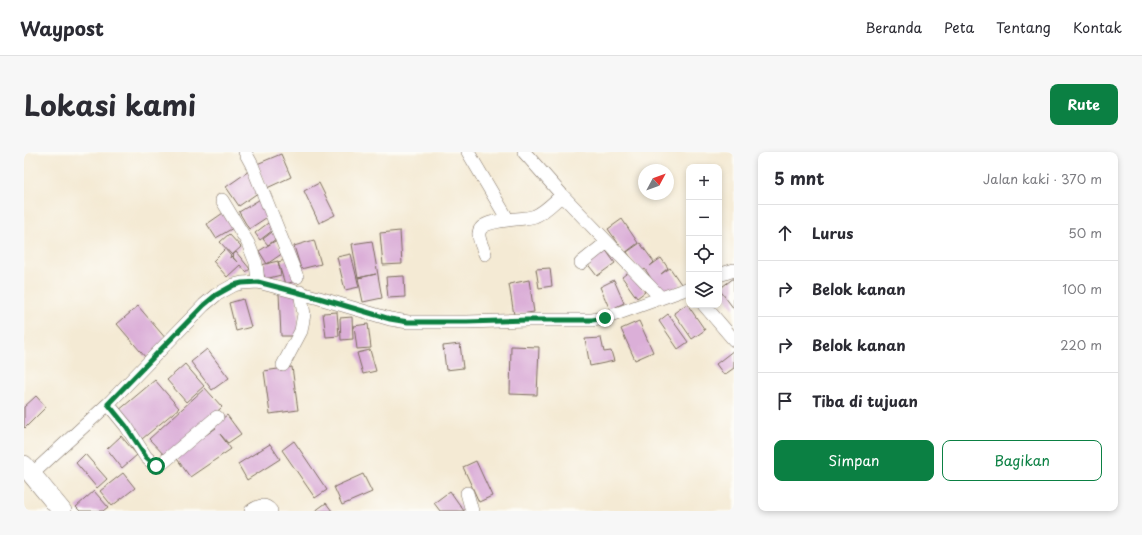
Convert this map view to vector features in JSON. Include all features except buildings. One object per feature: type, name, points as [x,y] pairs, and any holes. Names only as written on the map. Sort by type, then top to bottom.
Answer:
[{"type":"highway","points":[[28,469],[62,511]]},
{"type":"street","points":[[245,152],[252,165],[297,277]]},
{"type":"street","points":[[468,152],[508,220]]},
{"type":"street","points":[[524,152],[562,195],[661,298]]},
{"type":"street","points":[[485,254],[479,235],[480,230],[484,226],[508,220],[537,216],[562,195]]},
{"type":"street","points":[[222,200],[248,243],[256,262],[258,282]]},
{"type":"street","points":[[581,263],[607,242]]},
{"type":"street","points":[[722,274],[734,270]]},
{"type":"street","points":[[28,469],[108,404],[204,305],[216,295],[234,285],[258,282],[300,292],[390,319],[424,322],[592,320],[605,318],[686,289]]},
{"type":"street","points":[[283,365],[301,331],[304,314],[300,292]]},
{"type":"street","points":[[707,308],[734,340]]},
{"type":"street","points":[[108,404],[126,426],[146,457],[156,466],[159,466],[217,417]]},
{"type":"street","points":[[467,493],[472,511]]},
{"type":"street","points":[[251,511],[261,505],[265,506],[271,511]]},
{"type":"route","points":[[156,466],[146,457],[126,426],[108,404],[204,305],[216,295],[234,285],[258,282],[300,292],[390,319],[408,322],[592,320],[605,318]]}]
